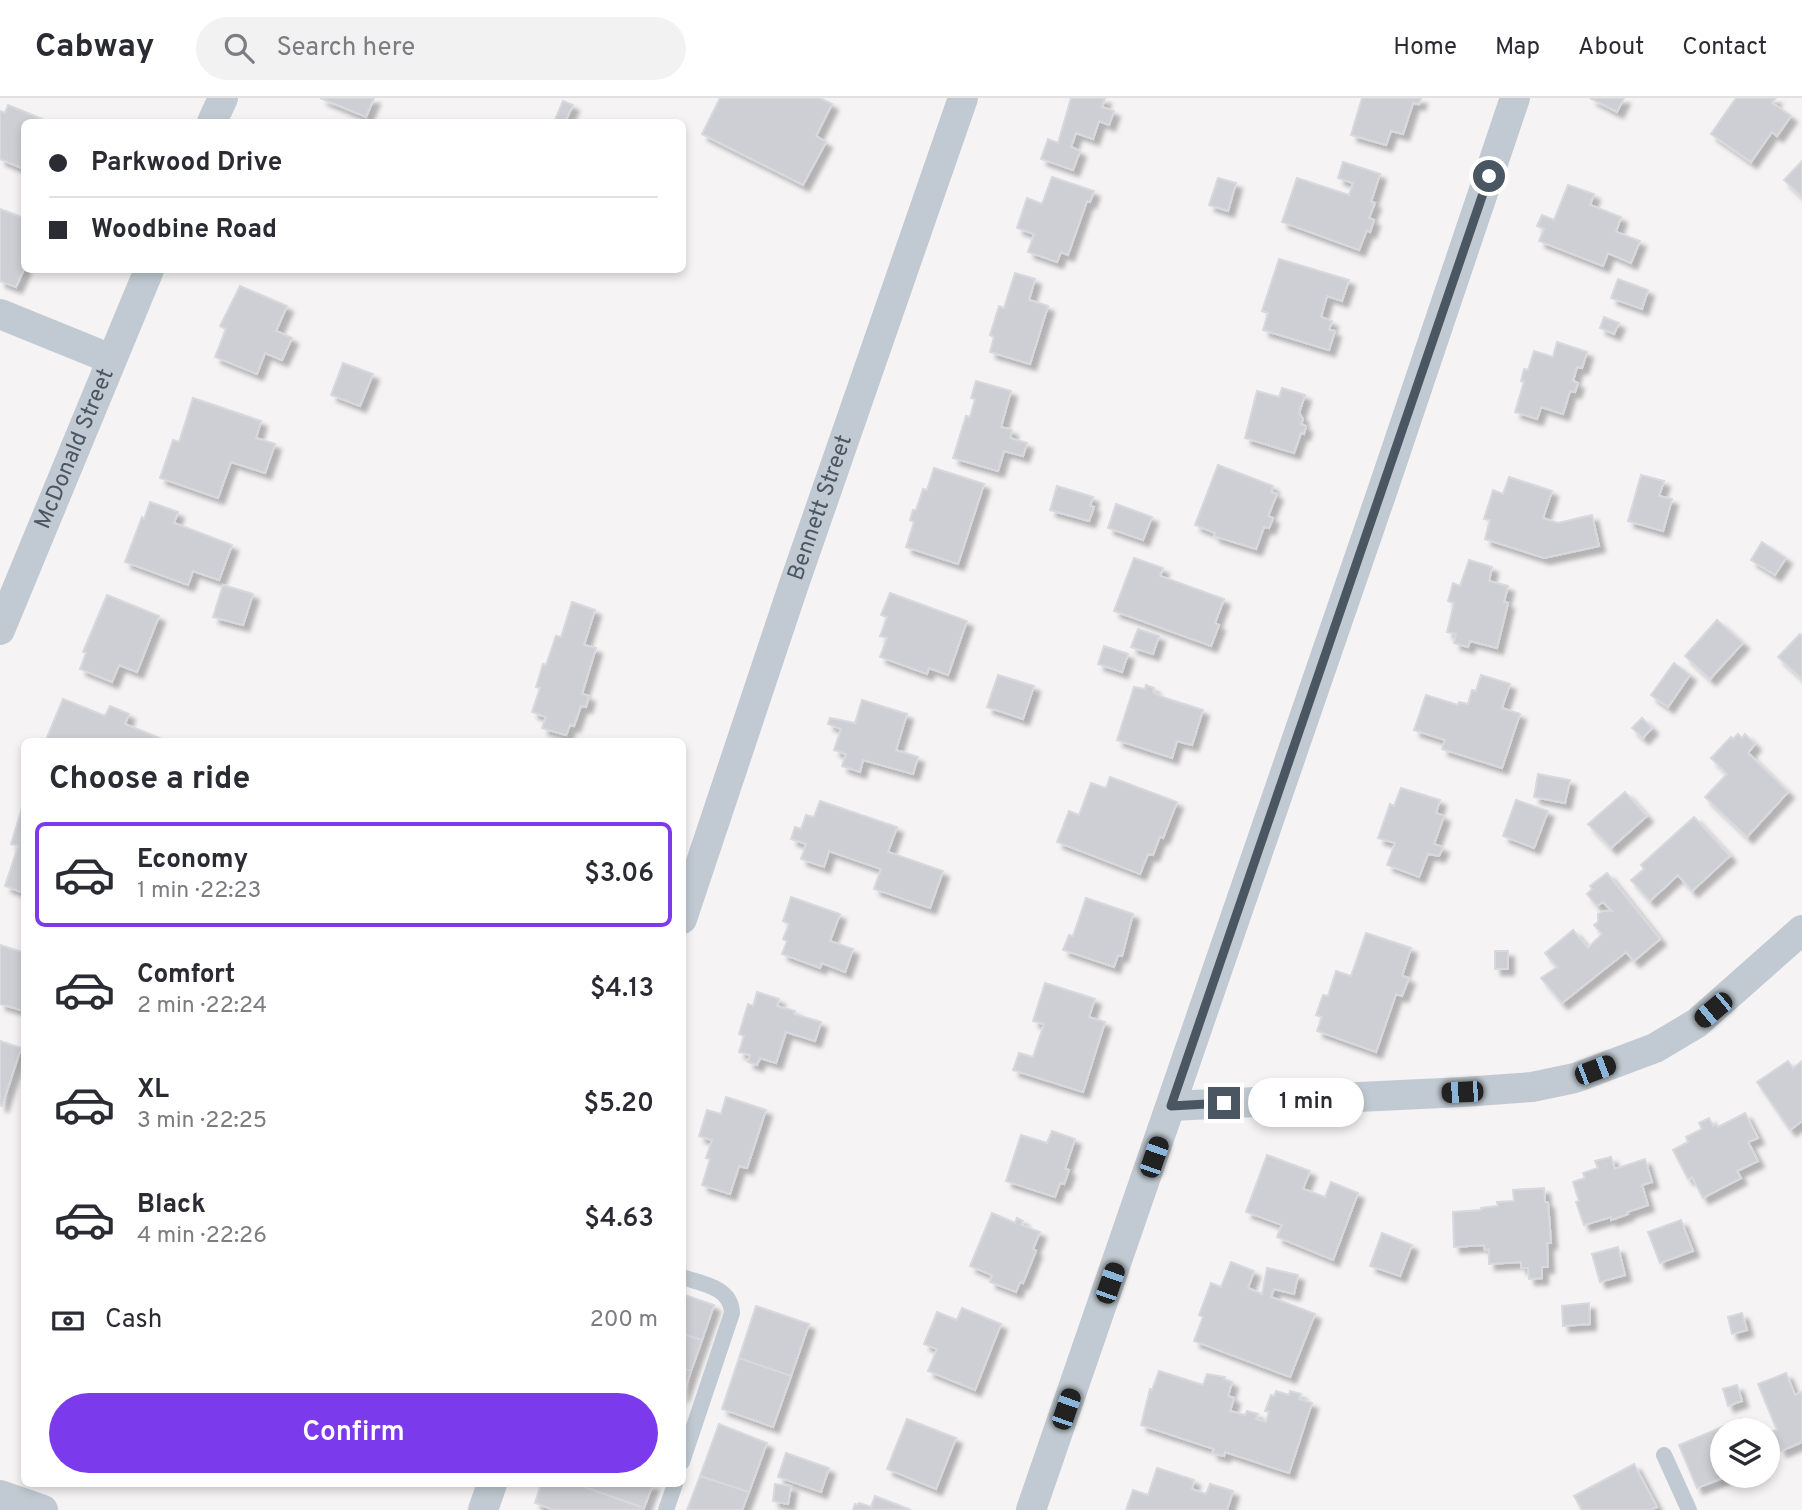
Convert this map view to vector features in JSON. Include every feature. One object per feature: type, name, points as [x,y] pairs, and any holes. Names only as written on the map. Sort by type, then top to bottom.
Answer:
[{"type":"street","points":[[213,119],[223,98]]},
{"type":"street","name":"Bennett Street","points":[[686,907],[792,590],[963,98]]},
{"type":"street","points":[[1031,1510],[1515,98]]},
{"type":"street","name":"McDonald Street","points":[[0,630],[148,273]]},
{"type":"street","points":[[0,314],[111,359]]},
{"type":"street","points":[[1171,1106],[1462,1092],[1532,1087],[1575,1078],[1654,1048],[1697,1023],[1802,930]]},
{"type":"street","points":[[483,1510],[491,1487]]},
{"type":"street","points":[[0,1496],[43,1510]]},
{"type":"lane","points":[[686,1278],[727,1294],[732,1303],[732,1313],[686,1450]]},
{"type":"lane","points":[[1664,1455],[1689,1510]]},
{"type":"lane","points":[[666,1510],[674,1487]]},
{"type":"building","points":[[320,98],[374,98],[366,117]]},
{"type":"building","points":[[720,98],[820,98],[832,104],[816,136],[826,142],[803,185],[702,134]]},
{"type":"building","points":[[1071,98],[1105,98],[1102,107],[1114,111],[1109,125],[1099,121],[1093,139],[1076,133],[1071,147],[1080,151],[1073,170],[1041,159],[1048,139],[1058,143]]},
{"type":"building","points":[[1362,98],[1421,98],[1419,104],[1413,103],[1403,134],[1391,131],[1386,145],[1351,135]]},
{"type":"building","points":[[1590,98],[1624,98],[1617,112]]},
{"type":"building","points":[[1736,98],[1776,98],[1772,103],[1791,116],[1777,136],[1772,132],[1751,162],[1711,134]]},
{"type":"building","points":[[563,101],[573,105],[566,119],[555,119]]},
{"type":"building","points":[[8,105],[42,119],[21,119],[21,168],[0,159],[0,111],[5,113]]},
{"type":"building","points":[[1802,161],[1802,197],[1784,180]]},
{"type":"building","points":[[1343,162],[1380,174],[1371,202],[1375,203],[1369,218],[1374,220],[1359,250],[1282,222],[1297,178],[1349,195],[1353,183],[1338,178]]},
{"type":"building","points":[[1052,177],[1094,191],[1090,202],[1087,201],[1068,255],[1061,252],[1057,262],[1028,252],[1034,234],[1017,228],[1027,198],[1042,204]]},
{"type":"building","points":[[1218,178],[1236,183],[1228,211],[1209,205]]},
{"type":"building","points":[[1568,185],[1594,194],[1590,205],[1621,217],[1616,232],[1640,241],[1631,263],[1608,253],[1603,266],[1539,241],[1544,229],[1537,226],[1542,215],[1554,220]]},
{"type":"building","points":[[0,209],[21,217],[22,273],[16,287],[0,281]]},
{"type":"building","points":[[1279,259],[1349,280],[1342,301],[1327,296],[1321,317],[1332,321],[1329,330],[1335,331],[1329,350],[1263,330],[1268,313],[1262,311]]},
{"type":"building","points":[[1015,273],[1035,279],[1029,300],[1048,306],[1030,364],[990,352],[994,337],[990,335],[999,306],[1004,308]]},
{"type":"building","points":[[1618,279],[1648,290],[1642,309],[1611,298]]},
{"type":"building","points":[[240,286],[287,306],[276,331],[292,338],[282,360],[265,353],[257,374],[215,357],[226,329],[220,326]]},
{"type":"building","points":[[1604,317],[1619,323],[1614,334],[1600,328]]},
{"type":"building","points":[[1557,342],[1587,352],[1582,368],[1577,367],[1573,381],[1578,383],[1575,392],[1570,391],[1563,414],[1541,407],[1537,419],[1515,412],[1524,382],[1521,381],[1524,369],[1528,370],[1534,351],[1553,357]]},
{"type":"building","points":[[343,363],[373,374],[360,406],[331,395]]},
{"type":"building","points":[[976,381],[1011,391],[1001,427],[1012,430],[1010,438],[1027,443],[1023,456],[1004,451],[998,471],[953,458],[966,416],[970,417],[975,399],[971,398]]},
{"type":"building","points":[[1282,388],[1305,395],[1299,413],[1303,419],[1301,424],[1306,426],[1294,453],[1245,438],[1257,391],[1279,397]]},
{"type":"building","points":[[193,398],[261,421],[256,438],[275,444],[265,473],[231,462],[218,498],[160,478],[173,440],[179,442]]},
{"type":"building","points":[[1218,465],[1273,486],[1271,492],[1277,494],[1268,516],[1273,518],[1269,528],[1264,527],[1256,549],[1214,536],[1215,533],[1195,525]]},
{"type":"building","points":[[934,468],[984,484],[958,564],[906,547],[914,522],[910,520],[913,510],[916,510],[923,489],[927,490]]},
{"type":"building","points":[[1641,475],[1664,481],[1659,496],[1672,499],[1663,531],[1628,521]]},
{"type":"building","points":[[1509,477],[1552,491],[1543,518],[1558,523],[1592,515],[1599,546],[1544,558],[1485,539],[1490,520],[1484,519],[1493,490],[1503,494]]},
{"type":"building","points":[[1057,486],[1093,497],[1090,506],[1094,507],[1089,521],[1050,510]]},
{"type":"building","points":[[150,502],[178,512],[174,523],[232,545],[219,580],[193,571],[188,585],[125,562]]},
{"type":"building","points":[[1116,504],[1152,517],[1143,540],[1108,528]]},
{"type":"building","points":[[1762,542],[1786,558],[1775,575],[1751,560]]},
{"type":"building","points":[[1134,558],[1163,568],[1160,576],[1224,599],[1215,623],[1219,625],[1211,646],[1114,611]]},
{"type":"building","points":[[1469,560],[1492,567],[1489,581],[1508,586],[1504,602],[1508,603],[1497,648],[1470,641],[1468,647],[1454,643],[1456,634],[1447,632],[1454,603],[1448,601],[1453,583],[1460,586]]},
{"type":"building","points":[[223,585],[253,594],[243,625],[213,617]]},
{"type":"building","points":[[890,593],[967,621],[948,675],[929,668],[927,674],[880,657],[887,638],[880,636],[887,617],[881,615]]},
{"type":"building","points":[[107,595],[159,616],[137,672],[119,665],[112,682],[80,669],[86,653],[83,652]]},
{"type":"building","points":[[572,602],[595,610],[584,645],[596,648],[582,694],[589,696],[586,707],[581,706],[574,726],[570,725],[566,735],[542,728],[546,717],[532,712],[540,688],[536,687],[543,664],[546,665],[556,636],[561,637]]},
{"type":"building","points":[[1717,620],[1743,643],[1710,679],[1685,656]]},
{"type":"building","points":[[1138,629],[1159,636],[1153,654],[1131,647]]},
{"type":"building","points":[[1800,634],[1802,636],[1802,679],[1778,657]]},
{"type":"building","points":[[1104,646],[1128,654],[1122,672],[1098,664]]},
{"type":"building","points":[[1674,663],[1690,675],[1668,707],[1651,695]]},
{"type":"building","points":[[998,675],[1034,686],[1023,719],[987,707]]},
{"type":"building","points":[[1481,675],[1510,684],[1502,708],[1520,714],[1502,768],[1442,749],[1445,740],[1414,730],[1426,695],[1458,705],[1459,702],[1468,704]]},
{"type":"building","points":[[1146,685],[1154,688],[1153,692],[1162,697],[1203,710],[1192,745],[1177,741],[1172,758],[1117,740],[1134,687],[1145,689]]},
{"type":"building","points":[[63,699],[105,716],[110,706],[129,714],[125,724],[159,738],[47,738]]},
{"type":"building","points":[[862,700],[907,714],[896,750],[918,757],[913,774],[863,760],[860,772],[842,766],[846,754],[834,750],[841,729],[828,724],[830,718],[855,723]]},
{"type":"building","points":[[1642,718],[1652,728],[1643,738],[1632,728]]},
{"type":"building","points":[[1738,734],[1742,738],[1745,734],[1755,744],[1748,753],[1788,792],[1747,837],[1705,797],[1727,774],[1711,758],[1731,737],[1733,739]]},
{"type":"building","points":[[1538,774],[1570,780],[1565,803],[1534,797]]},
{"type":"building","points":[[1110,777],[1177,802],[1163,838],[1160,836],[1153,855],[1148,854],[1140,874],[1057,842],[1069,811],[1079,815],[1091,783],[1106,788]]},
{"type":"building","points":[[1401,788],[1440,800],[1436,813],[1444,816],[1434,844],[1443,847],[1439,856],[1428,854],[1419,877],[1387,865],[1395,843],[1378,838],[1390,804],[1394,806]]},
{"type":"building","points":[[1625,792],[1647,816],[1611,848],[1588,824]]},
{"type":"building","points":[[1516,800],[1548,811],[1534,848],[1503,836]]},
{"type":"building","points":[[820,801],[897,827],[888,852],[943,871],[930,908],[874,889],[881,869],[829,851],[824,867],[801,859],[806,844],[791,839],[795,827],[801,829],[806,815],[814,817]]},
{"type":"building","points":[[21,811],[21,892],[5,886],[18,846],[11,844]]},
{"type":"building","points":[[1694,817],[1730,856],[1692,891],[1678,875],[1650,901],[1631,880],[1644,869],[1641,865]]},
{"type":"building","points":[[1607,873],[1660,939],[1634,961],[1626,952],[1562,1003],[1541,978],[1557,967],[1545,953],[1573,930],[1588,948],[1602,934],[1594,925],[1598,922],[1598,914],[1612,911],[1603,902],[1597,906],[1587,894],[1592,889],[1590,886]]},
{"type":"building","points":[[791,897],[840,914],[830,941],[853,949],[845,972],[822,963],[820,968],[782,954],[787,941],[783,939],[789,924],[783,921]]},
{"type":"building","points":[[1086,898],[1133,914],[1122,956],[1118,955],[1114,967],[1063,950],[1069,935],[1073,936]]},
{"type":"building","points":[[1366,933],[1411,948],[1402,976],[1409,978],[1402,996],[1396,994],[1376,1052],[1317,1031],[1322,1017],[1316,1015],[1323,995],[1328,996],[1336,971],[1351,976]]},
{"type":"building","points":[[0,945],[21,952],[21,1010],[0,1004]]},
{"type":"building","points":[[1495,951],[1508,951],[1508,969],[1495,969]]},
{"type":"building","points":[[1045,983],[1095,999],[1089,1017],[1105,1022],[1083,1092],[1013,1070],[1019,1053],[1033,1057],[1044,1024],[1033,1021]]},
{"type":"building","points":[[757,992],[779,999],[777,1006],[795,1011],[794,1014],[821,1022],[815,1041],[786,1032],[776,1063],[760,1058],[757,1065],[748,1062],[750,1055],[739,1052],[744,1036],[739,1034],[748,1004],[753,1006]]},
{"type":"building","points":[[0,1041],[21,1048],[2,1106],[0,1105]]},
{"type":"building","points":[[1788,1061],[1793,1068],[1802,1061],[1802,1121],[1790,1130],[1757,1082]]},
{"type":"building","points":[[726,1097],[766,1110],[747,1168],[739,1166],[730,1194],[702,1185],[710,1159],[706,1158],[712,1140],[699,1136],[707,1110],[721,1114]]},
{"type":"building","points":[[1745,1113],[1758,1138],[1748,1142],[1758,1161],[1737,1171],[1741,1178],[1703,1198],[1692,1177],[1688,1179],[1673,1150],[1688,1142],[1686,1137],[1702,1129],[1699,1123],[1709,1118],[1713,1126],[1716,1124],[1718,1127]]},
{"type":"building","points":[[1052,1131],[1075,1139],[1065,1169],[1069,1170],[1055,1197],[1006,1181],[1021,1135],[1047,1143]]},
{"type":"building","points":[[1267,1155],[1310,1171],[1303,1189],[1325,1197],[1331,1182],[1358,1193],[1333,1260],[1277,1237],[1282,1225],[1246,1212]]},
{"type":"building","points":[[1611,1157],[1615,1169],[1645,1159],[1652,1182],[1642,1185],[1648,1205],[1611,1220],[1611,1217],[1584,1225],[1573,1182],[1585,1178],[1583,1173],[1598,1168],[1595,1161]]},
{"type":"building","points":[[1544,1188],[1545,1202],[1548,1202],[1551,1243],[1547,1243],[1548,1267],[1542,1267],[1542,1278],[1529,1279],[1528,1268],[1521,1268],[1521,1262],[1489,1264],[1489,1249],[1485,1250],[1484,1245],[1454,1247],[1453,1212],[1481,1210],[1498,1206],[1497,1202],[1514,1201],[1513,1190]]},
{"type":"building","points":[[992,1213],[1015,1223],[1017,1218],[1023,1221],[1021,1225],[1040,1232],[1033,1249],[1036,1251],[1023,1283],[1020,1282],[1016,1292],[990,1282],[992,1275],[970,1266]]},
{"type":"building","points":[[1681,1220],[1693,1251],[1660,1263],[1648,1232]]},
{"type":"building","points":[[1382,1233],[1412,1245],[1400,1276],[1370,1266]]},
{"type":"building","points":[[1618,1247],[1625,1275],[1600,1282],[1592,1254]]},
{"type":"building","points":[[1231,1262],[1254,1271],[1248,1288],[1262,1294],[1267,1268],[1298,1275],[1294,1294],[1274,1289],[1271,1297],[1315,1314],[1290,1377],[1194,1341],[1203,1317],[1199,1315],[1211,1283],[1221,1287]]},
{"type":"building","points":[[686,1295],[714,1305],[702,1340],[686,1335]]},
{"type":"building","points":[[1589,1303],[1590,1324],[1563,1326],[1562,1306]]},
{"type":"building","points":[[756,1306],[809,1324],[791,1376],[739,1358]]},
{"type":"building","points":[[962,1308],[1001,1324],[975,1390],[928,1371],[937,1349],[924,1344],[937,1312],[957,1320]]},
{"type":"building","points":[[1742,1313],[1747,1330],[1732,1334],[1728,1317]]},
{"type":"building","points":[[686,1335],[702,1340],[691,1371],[686,1369]]},
{"type":"building","points":[[739,1358],[791,1376],[773,1427],[722,1409]]},
{"type":"building","points":[[686,1369],[691,1371],[686,1385]]},
{"type":"building","points":[[1159,1371],[1203,1385],[1207,1374],[1225,1377],[1224,1379],[1232,1382],[1228,1396],[1234,1398],[1230,1411],[1245,1415],[1247,1411],[1258,1414],[1256,1419],[1266,1422],[1269,1412],[1265,1411],[1271,1395],[1274,1396],[1276,1391],[1289,1395],[1290,1391],[1301,1394],[1299,1399],[1312,1403],[1289,1473],[1225,1452],[1224,1456],[1212,1453],[1214,1449],[1141,1425],[1150,1389],[1152,1390]]},
{"type":"building","points":[[1786,1373],[1795,1395],[1802,1392],[1802,1442],[1781,1451],[1780,1418],[1772,1418],[1758,1384]]},
{"type":"building","points":[[1737,1385],[1742,1401],[1728,1406],[1723,1389]]},
{"type":"building","points":[[907,1419],[956,1438],[936,1489],[887,1469]]},
{"type":"building","points":[[719,1424],[767,1443],[749,1492],[700,1476]]},
{"type":"building","points":[[1710,1432],[1710,1483],[1697,1488],[1679,1445]]},
{"type":"building","points":[[786,1453],[829,1468],[821,1492],[778,1477]]},
{"type":"building","points":[[1634,1464],[1657,1507],[1650,1510],[1582,1510],[1574,1496]]},
{"type":"building","points":[[1157,1468],[1194,1480],[1192,1489],[1206,1494],[1210,1484],[1233,1491],[1227,1510],[1126,1510],[1133,1490],[1148,1495]]},
{"type":"building","points":[[700,1476],[749,1492],[742,1510],[687,1510]]},
{"type":"building","points":[[775,1484],[791,1486],[788,1504],[773,1501]]},
{"type":"building","points":[[540,1487],[584,1487],[644,1510],[554,1510],[535,1503]]},
{"type":"building","points":[[584,1487],[652,1487],[644,1508]]},
{"type":"building","points":[[875,1496],[911,1510],[853,1510],[855,1504],[859,1503],[871,1507]]},
{"type":"route","points":[[1224,1103],[1171,1106],[1489,176]]}]
